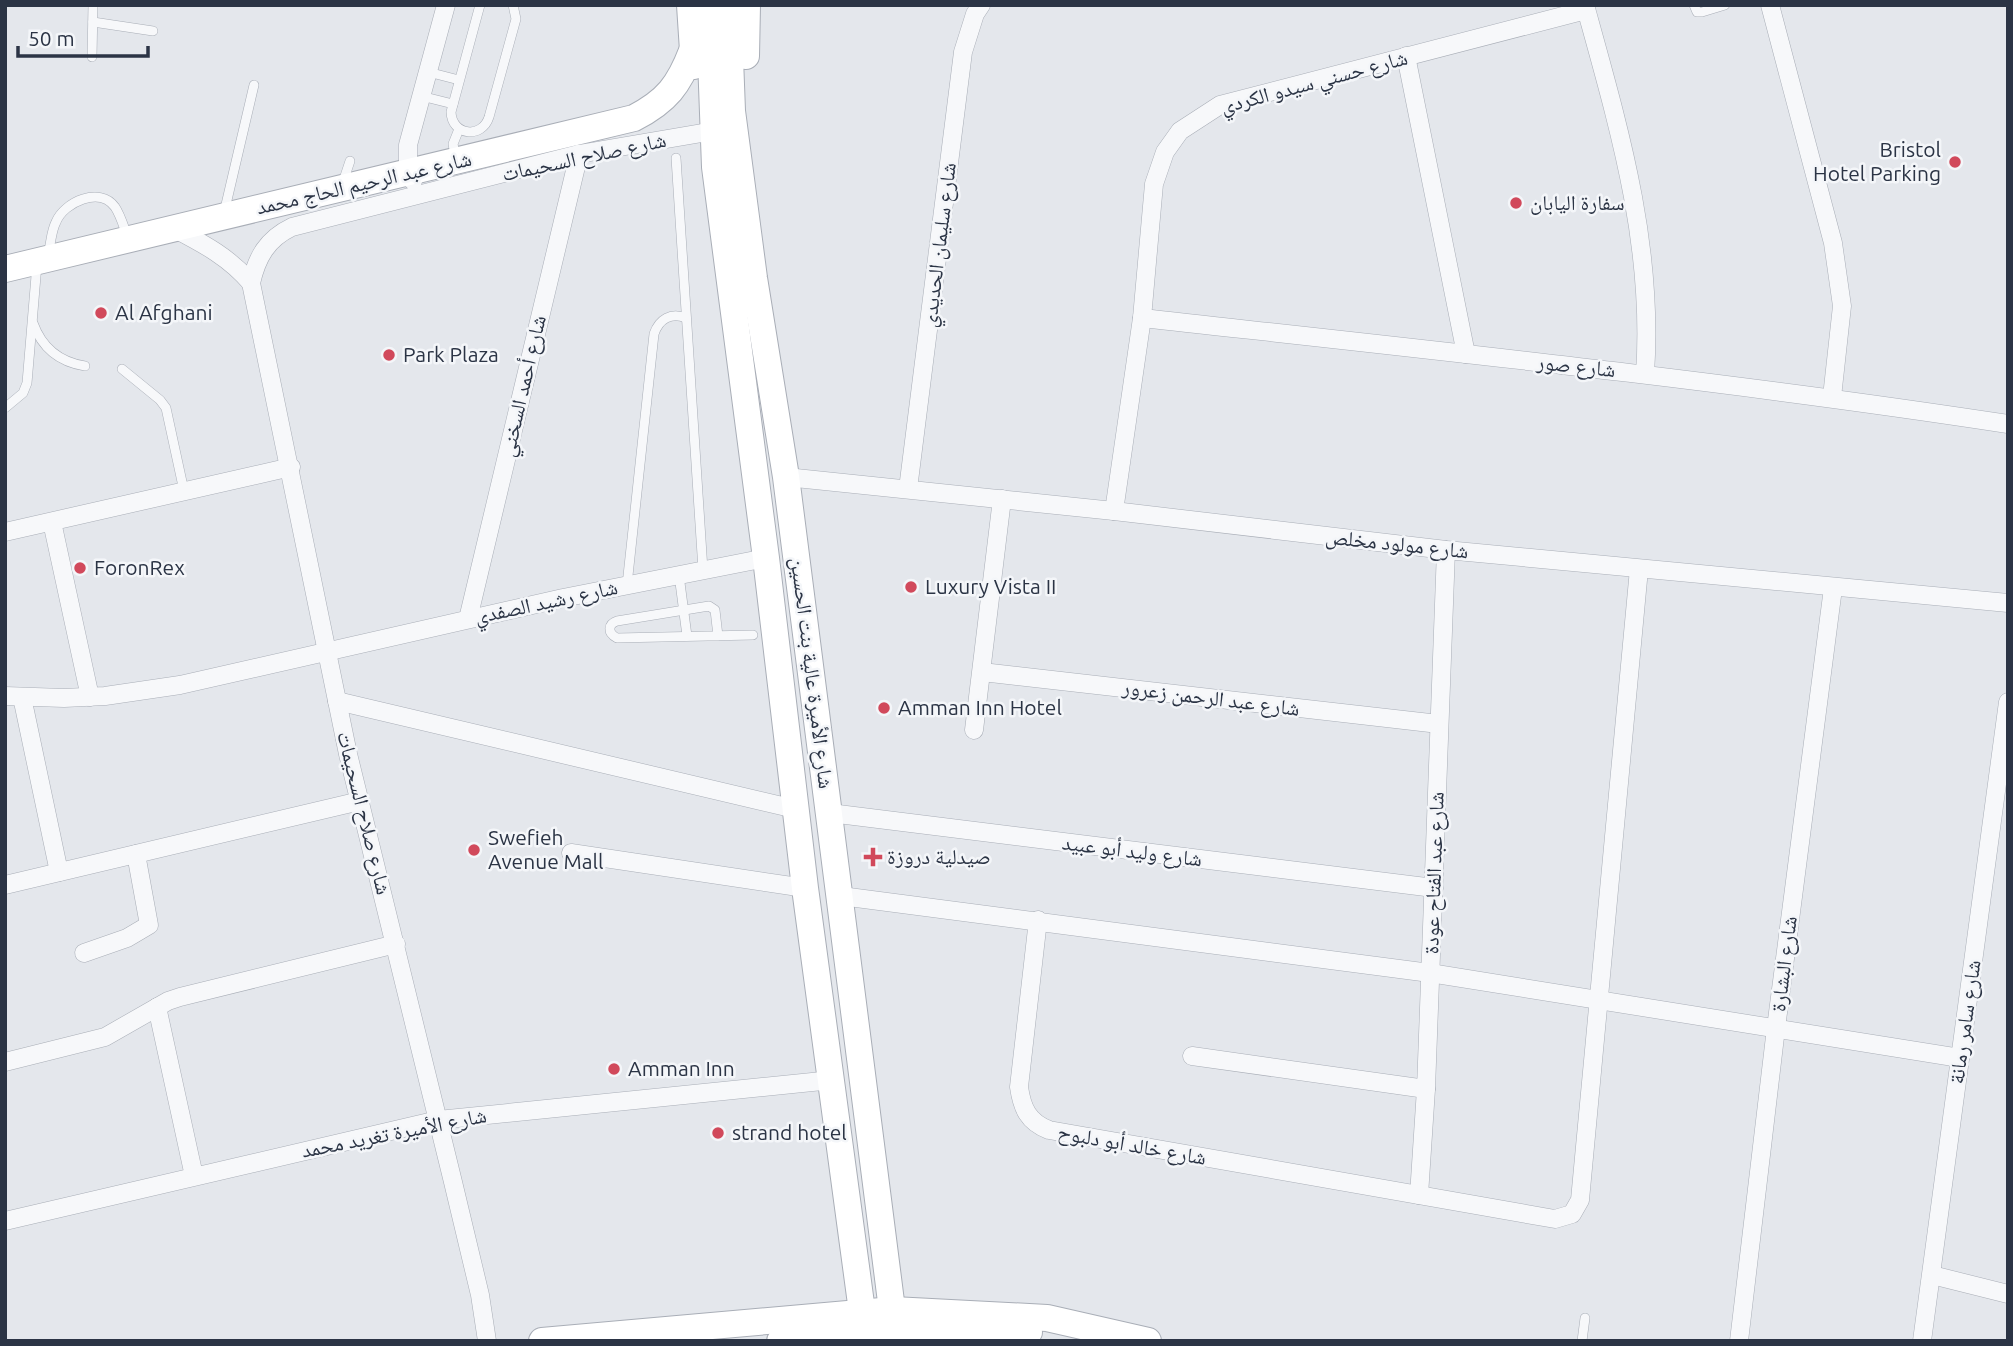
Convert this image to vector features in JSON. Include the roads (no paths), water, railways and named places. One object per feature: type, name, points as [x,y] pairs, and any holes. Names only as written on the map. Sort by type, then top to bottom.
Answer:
[{"type":"main road","points":[[691,5],[692,51],[702,133],[742,281]]},
{"type":"main road","name":"شارع الأميرة عالية بنت الحسين","points":[[709,5],[715,167],[786,477],[895,1328]]},
{"type":"main road","name":"شارع الأميرة عالية بنت الحسين","points":[[728,5],[742,281],[766,558],[805,888],[865,1329]]},
{"type":"main road","points":[[742,281],[747,5]]},
{"type":"main road","name":"شارع عبد الرحيم الحاج محمد","points":[[5,269],[341,187],[414,183],[456,160],[634,118],[649,110],[675,88],[692,51]]},
{"type":"main road","points":[[542,1341],[895,1328],[1047,1318],[1148,1341]]},
{"type":"main road","points":[[895,1328],[964,1337],[1048,1331],[1068,1324]]},
{"type":"main road","points":[[780,1341],[865,1329]]},
{"type":"street","points":[[414,183],[408,145],[446,5]]},
{"type":"street","name":"شارع سليمان الحديدي","points":[[908,489],[963,52],[975,14],[981,5]]},
{"type":"street","points":[[1770,5],[1833,243],[1839,277],[1842,306],[1832,397]]},
{"type":"street","points":[[1586,7],[1626,158],[1638,218],[1647,302],[1645,373]]},
{"type":"street","name":"شارع حسني سيدو الكردي","points":[[1114,511],[1143,318],[1154,184],[1165,152],[1180,131],[1220,105],[1586,7]]},
{"type":"street","points":[[1406,57],[1466,354]]},
{"type":"street","name":"شارع صلاح السحيمات","points":[[487,1341],[477,1283],[360,801],[251,283],[254,268],[267,245],[283,232],[414,183],[702,133]]},
{"type":"street","name":"شارع أحمد السخني","points":[[468,619],[579,154]]},
{"type":"street","points":[[175,229],[211,247],[242,272],[251,283]]},
{"type":"street","name":"شارع صور","points":[[1143,318],[1645,373],[1832,397],[2008,424]]},
{"type":"street","points":[[5,532],[291,467]]},
{"type":"street","name":"شارع مولود مخلص","points":[[786,477],[1114,511],[1446,550],[2008,603]]},
{"type":"street","points":[[974,730],[1002,499]]},
{"type":"street","points":[[52,522],[90,697]]},
{"type":"street","name":"شارع عبد الفتاح عودة","points":[[1419,1195],[1426,1089],[1446,550]]},
{"type":"street","name":"شارع رشيد الصفدي","points":[[10,695],[90,697],[180,685],[468,619],[766,558]]},
{"type":"street","name":"شارع خالد أبو دلبوح","points":[[1038,920],[1018,1087],[1022,1106],[1036,1125],[1049,1130],[1555,1219],[1572,1214],[1580,1200],[1639,569]]},
{"type":"street","name":"شارع البشارة","points":[[1739,1341],[1833,588]]},
{"type":"street","name":"شارع عبد الرحمن زعرور","points":[[982,671],[1439,724]]},
{"type":"street","points":[[10,695],[59,873]]},
{"type":"street","points":[[338,701],[795,809]]},
{"type":"street","name":"شارع سامر رمانة","points":[[1922,1341],[2008,702]]},
{"type":"street","points":[[5,885],[360,801]]},
{"type":"street","name":"شارع وليد أبو عبيد","points":[[830,813],[1434,888]]},
{"type":"street","points":[[84,953],[127,938],[149,926],[136,853]]},
{"type":"street","points":[[570,853],[805,888]]},
{"type":"street","points":[[841,896],[1430,973],[1960,1058]]},
{"type":"street","points":[[5,1062],[106,1037],[168,1001],[197,992],[396,944]]},
{"type":"street","points":[[157,1007],[194,1176]]},
{"type":"street","points":[[1192,1056],[1426,1089]]},
{"type":"street","name":"شارع الأميرة تغريد محمد","points":[[5,1221],[438,1120],[832,1080]]},
{"type":"street","points":[[1932,1275],[2008,1294]]},
{"type":"lane","points":[[92,57],[93,5]]},
{"type":"lane","points":[[480,5],[453,104],[452,118],[459,129],[471,132],[487,123],[516,19],[513,5]]},
{"type":"lane","points":[[1694,5],[1697,12],[1724,5]]},
{"type":"lane","points":[[93,22],[153,31]]},
{"type":"lane","points":[[428,72],[459,80]]},
{"type":"lane","points":[[223,217],[254,85]]},
{"type":"lane","points":[[421,96],[453,104]]},
{"type":"lane","points":[[456,160],[453,144],[459,129]]},
{"type":"lane","points":[[676,158],[702,570]]},
{"type":"lane","points":[[341,187],[350,160]]},
{"type":"lane","points":[[5,408],[23,393],[27,383],[32,322],[42,261],[55,222],[65,208],[94,197],[106,198],[115,207],[129,240]]},
{"type":"lane","points":[[627,585],[654,334],[659,324],[668,317],[686,318]]},
{"type":"lane","points":[[32,322],[41,341],[56,356],[85,366]]},
{"type":"lane","points":[[122,369],[166,408],[184,492]]},
{"type":"lane","points":[[680,575],[687,636]]},
{"type":"lane","points":[[718,636],[713,608],[709,606],[617,621],[611,624],[610,628],[610,633],[617,638],[687,636],[718,636],[753,635]]},
{"type":"lane","points":[[1581,1341],[1585,1318]]},
{"type":"place","name":"Bristol Hotel Parking","points":[[1955,162]]},
{"type":"place","name":"سفارة اليابان","points":[[1516,203]]},
{"type":"place","name":"Al Afghani","points":[[101,313]]},
{"type":"place","name":"Park Plaza","points":[[389,355]]},
{"type":"place","name":"ForonRex","points":[[80,568]]},
{"type":"place","name":"Luxury Vista II","points":[[911,587]]},
{"type":"place","name":"Amman Inn Hotel","points":[[884,708]]},
{"type":"place","name":"Swefieh Avenue Mall","points":[[474,850]]},
{"type":"place","name":"صيدلية دروزة","points":[[873,857]]},
{"type":"place","name":"Amman Inn","points":[[614,1069]]},
{"type":"place","name":"strand hotel","points":[[718,1133]]}]
